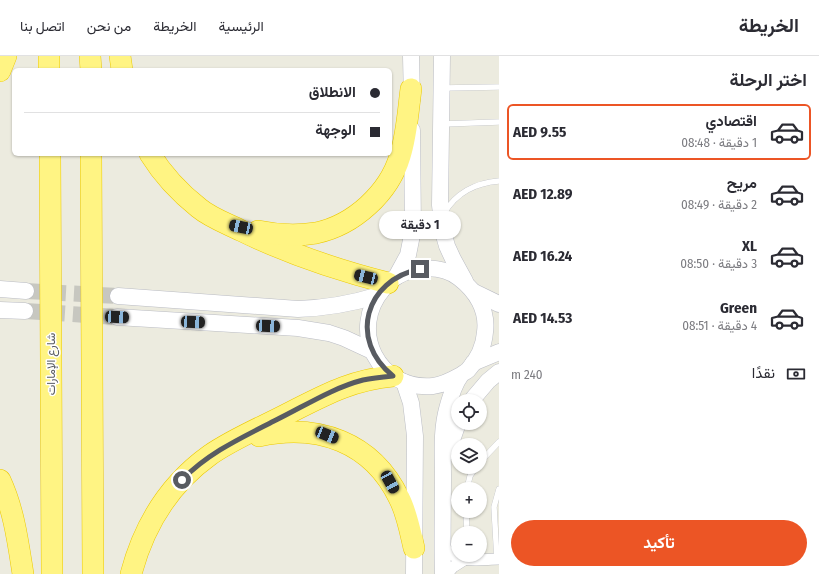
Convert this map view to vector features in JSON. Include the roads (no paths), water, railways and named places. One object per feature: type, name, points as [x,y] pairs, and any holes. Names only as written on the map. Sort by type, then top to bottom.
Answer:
[{"type":"highway","points":[[0,70],[6,56]]},
{"type":"highway","points":[[49,56],[49,68]]},
{"type":"highway","points":[[90,56],[91,68]]},
{"type":"highway","points":[[120,56],[122,68]]},
{"type":"highway","points":[[227,224],[269,233],[293,235],[316,233],[339,225],[359,213],[377,197],[390,178],[400,157],[412,89]]},
{"type":"highway","name":"شارع الإمارات","points":[[50,156],[52,574]]},
{"type":"highway","points":[[91,156],[93,574]]},
{"type":"highway","points":[[151,156],[177,189],[200,209],[227,224],[258,239],[322,264],[387,285]]},
{"type":"highway","points":[[131,574],[145,531],[158,509],[173,489],[191,470],[206,459],[235,441],[333,391],[362,380],[398,379]]},
{"type":"highway","points":[[235,441],[268,434],[294,431],[307,432],[327,435],[362,453],[378,466],[400,499],[414,548]]},
{"type":"highway","points":[[0,480],[14,520],[23,574]]},
{"type":"street","points":[[411,56],[413,230],[408,255],[371,306],[367,329],[372,351],[381,365],[398,379],[418,386],[433,386],[448,382],[461,376]]},
{"type":"street","points":[[442,56],[441,218],[447,246],[453,259],[481,303],[485,315],[486,328],[480,353],[473,364],[461,376],[450,398],[444,422],[442,446],[443,574]]},
{"type":"street","points":[[118,296],[298,309],[330,307],[346,304],[387,285],[408,271],[433,268],[457,276],[471,288],[499,304]]},
{"type":"street","points":[[0,289],[26,291]]},
{"type":"street","points":[[0,310],[25,311]]},
{"type":"street","points":[[117,317],[298,328],[329,333],[372,351]]},
{"type":"street","points":[[473,364],[499,352]]},
{"type":"street","points":[[477,394],[488,381],[499,372]]},
{"type":"street","points":[[398,379],[411,403],[415,436],[414,574]]},
{"type":"street","points":[[443,475],[446,458],[456,430]]},
{"type":"street","points":[[442,542],[451,555]]},
{"type":"street","points":[[487,559],[498,559]]},
{"type":"street","points":[[447,574],[453,567],[461,562]]},
{"type":"lane","points":[[441,88],[499,87]]},
{"type":"lane","points":[[441,124],[499,122]]},
{"type":"lane","points":[[441,218],[453,201],[464,191],[478,184],[499,181]]},
{"type":"lane","points":[[487,455],[499,442]]},
{"type":"lane","points":[[498,559],[496,499],[499,489]]},
{"type":"tunnel","points":[[26,291],[118,296]]},
{"type":"tunnel","points":[[25,311],[117,317]]}]
